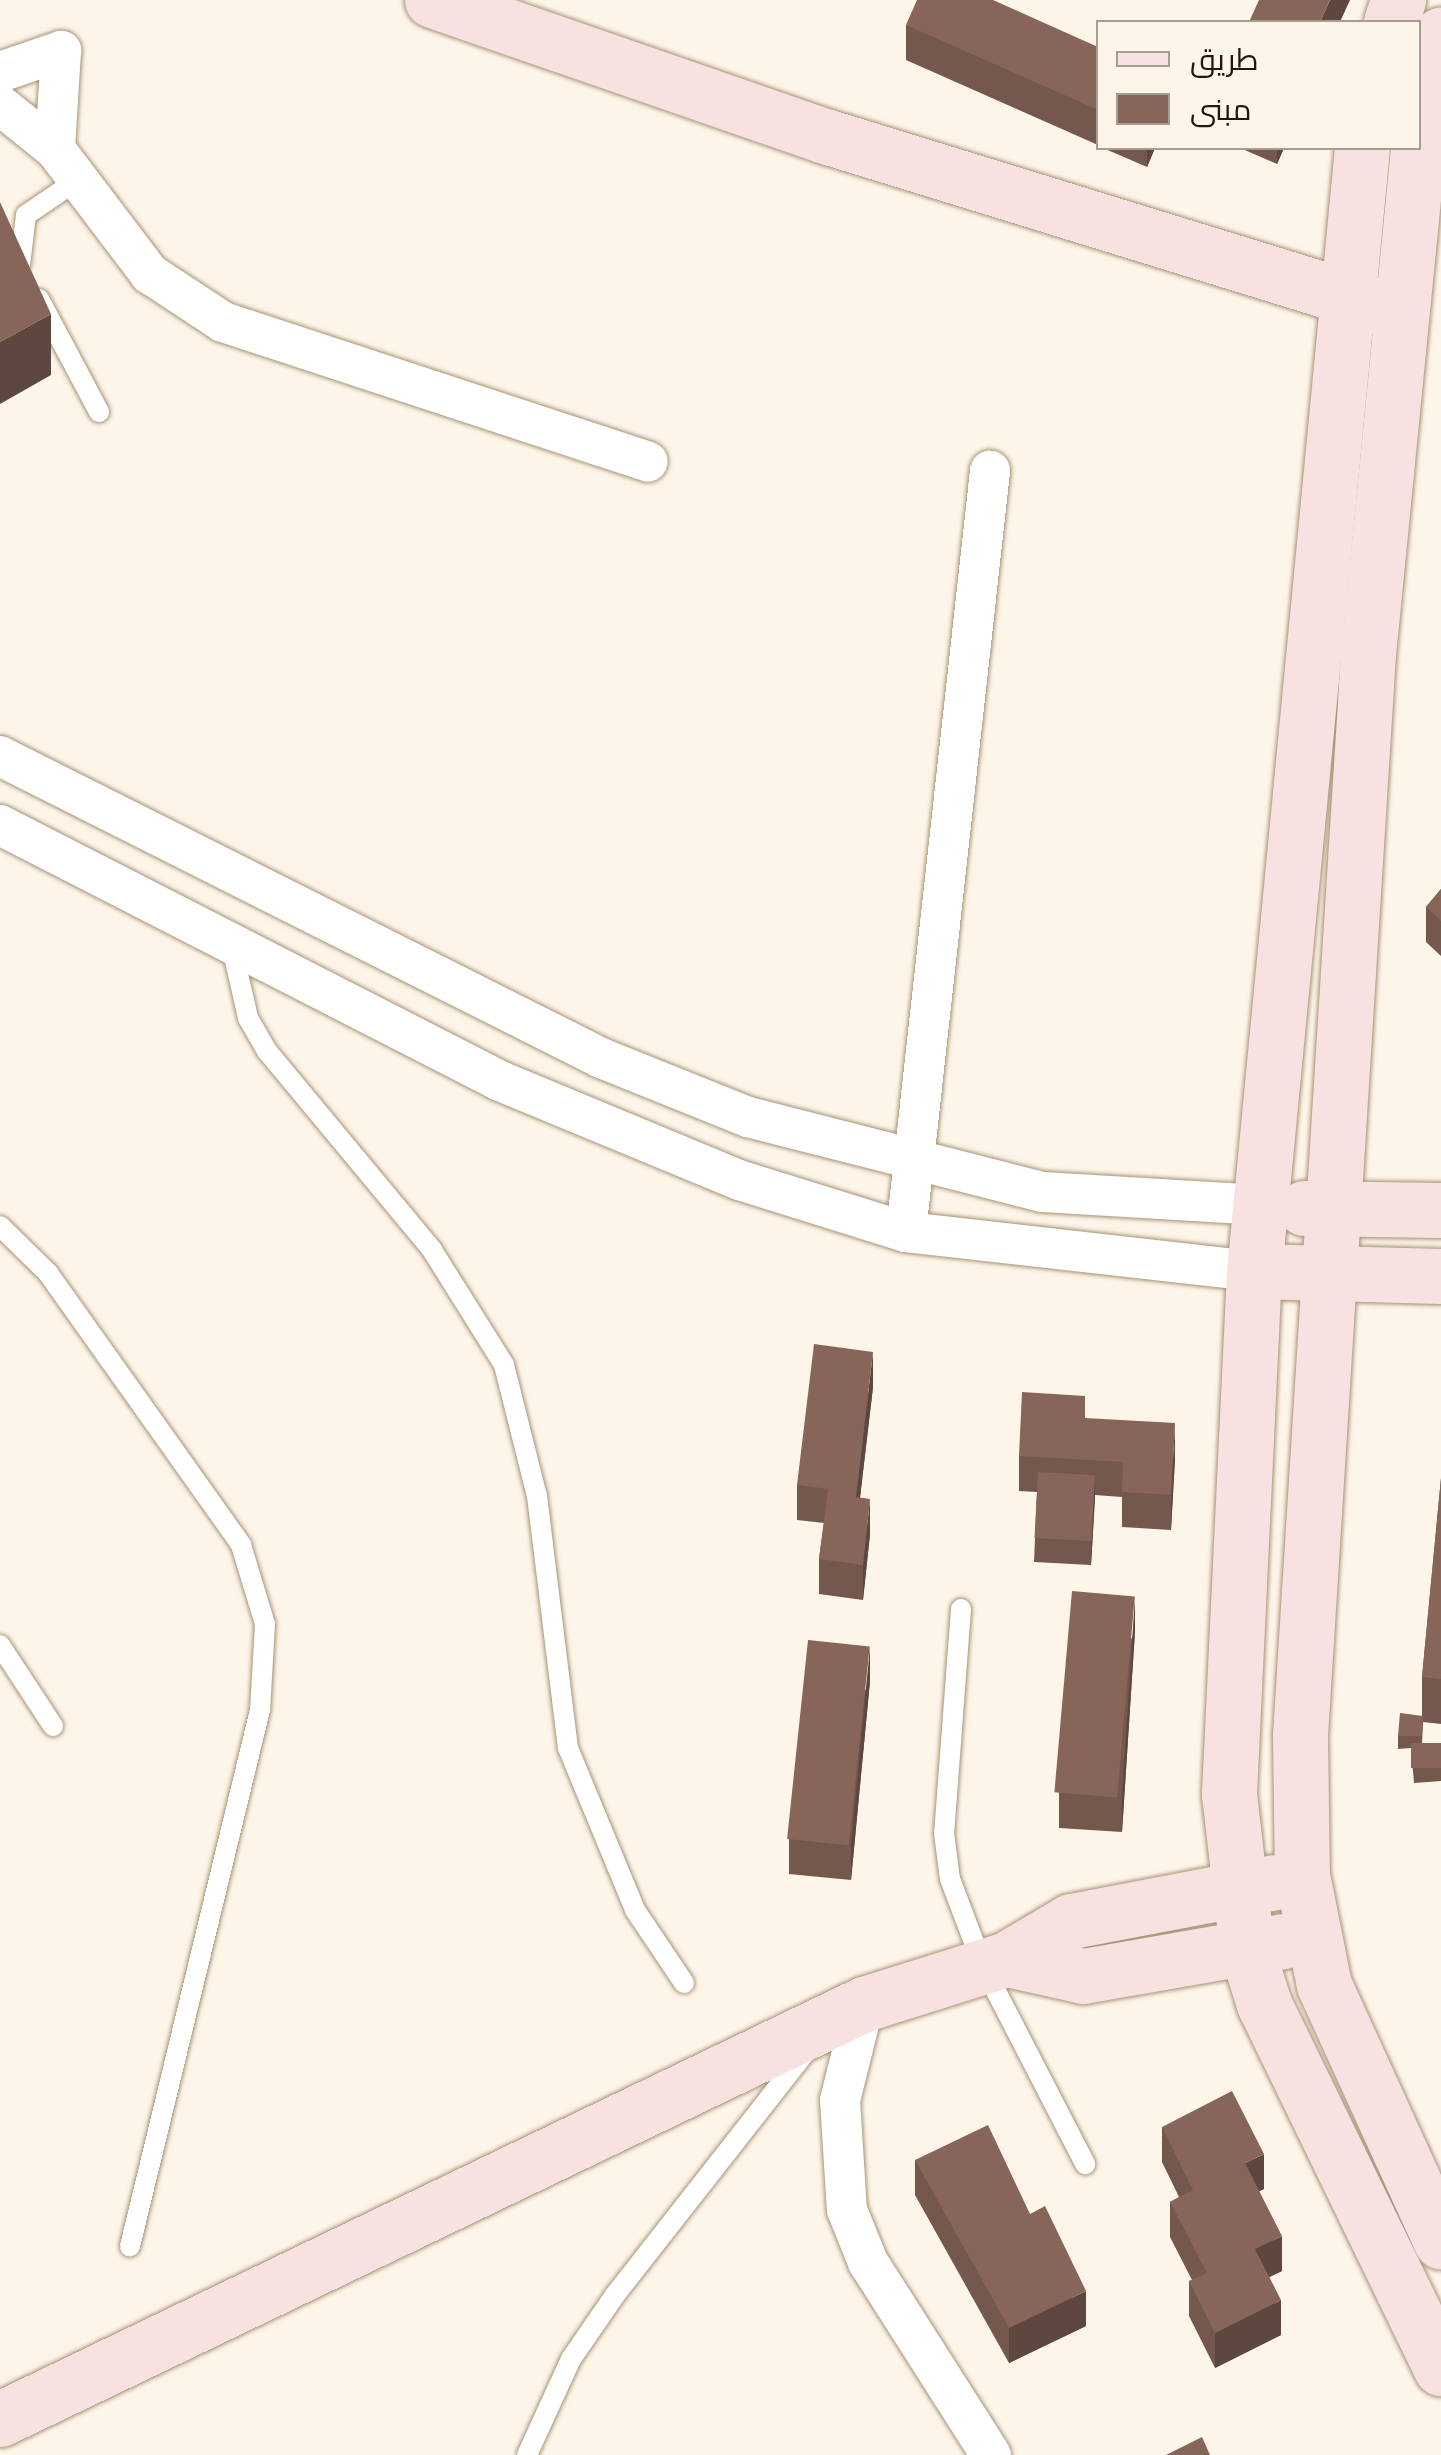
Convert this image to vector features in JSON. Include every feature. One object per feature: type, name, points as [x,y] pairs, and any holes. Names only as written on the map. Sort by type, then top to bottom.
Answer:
[{"type":"main road","points":[[432,0],[825,136],[1397,312]]},
{"type":"main road","points":[[1421,130],[1441,34]]},
{"type":"main road","points":[[1362,150],[1344,296],[1254,1271],[1228,1696],[1239,1892],[1248,1950],[1285,2057],[1439,2360]]},
{"type":"main road","points":[[1417,150],[1397,312],[1368,654],[1334,1277],[1304,1638],[1302,1875],[1312,1935],[1341,2034],[1441,2242]]},
{"type":"main road","points":[[1312,644],[1368,654]]},
{"type":"main road","points":[[1261,1205],[1441,1210]]},
{"type":"main road","points":[[1254,1271],[1334,1277],[1441,1276]]},
{"type":"main road","points":[[0,2419],[843,2014],[995,1962],[1071,1921],[1239,1892],[1302,1875]]},
{"type":"main road","points":[[995,1962],[1083,1976],[1248,1950],[1312,1935]]},
{"type":"street","points":[[0,72],[61,51],[65,165]]},
{"type":"street","points":[[0,105],[65,165],[150,274],[224,322],[648,462]]},
{"type":"street","points":[[906,1232],[990,470]]},
{"type":"street","points":[[0,756],[601,1058],[748,1117],[914,1164],[1115,1201],[1261,1205]]},
{"type":"street","points":[[0,825],[578,1116],[906,1232],[1254,1271]]},
{"type":"street","points":[[843,2014],[840,2100],[847,2210],[868,2262],[991,2455]]},
{"type":"lane","points":[[65,165],[26,215],[16,246],[99,412]]},
{"type":"lane","points":[[231,943],[248,1018],[268,1051],[432,1250],[504,1365],[534,1480],[568,1748],[636,1910],[684,1983]]},
{"type":"lane","points":[[0,1226],[48,1272],[240,1545],[266,1624],[260,1710],[130,2246]]},
{"type":"lane","points":[[961,1609],[944,1833],[950,1879],[995,1962],[1085,2164]]},
{"type":"lane","points":[[0,1645],[53,1726]]},
{"type":"lane","points":[[526,2455],[571,2360],[843,2014]]},
{"type":"building","points":[[917,0],[993,0],[1096,46],[1096,109],[906,25]]},
{"type":"building","points":[[1259,0],[1330,0],[1321,20],[1250,20]]},
{"type":"building","points":[[0,202],[51,314],[0,342]]},
{"type":"building","points":[[1441,889],[1441,921],[1426,907]]},
{"type":"building","points":[[814,1344],[873,1352],[856,1497],[870,1499],[863,1565],[819,1559],[828,1489],[797,1485]]},
{"type":"building","points":[[1022,1392],[1085,1396],[1085,1418],[1175,1423],[1171,1495],[1122,1492],[1123,1462],[1019,1456]]},
{"type":"building","points":[[1038,1472],[1095,1475],[1091,1541],[1035,1538]]},
{"type":"building","points":[[1441,1478],[1441,1679],[1422,1677]]},
{"type":"building","points":[[1072,1591],[1135,1596],[1117,1798],[1054,1792]]},
{"type":"building","points":[[808,1640],[870,1646],[849,1845],[787,1839]]},
{"type":"building","points":[[1400,1713],[1423,1716],[1422,1736],[1398,1736]]},
{"type":"building","points":[[1411,1743],[1441,1743],[1441,1768],[1411,1768]]},
{"type":"building","points":[[1232,2091],[1264,2154],[1245,2163],[1282,2236],[1255,2249],[1281,2300],[1215,2333],[1189,2281],[1207,2273],[1170,2202],[1193,2190],[1162,2127]]},
{"type":"building","points":[[988,2125],[1030,2214],[1045,2206],[1086,2291],[1009,2328],[915,2160]]},
{"type":"building","points":[[1202,2437],[1210,2455],[1166,2455]]}]
